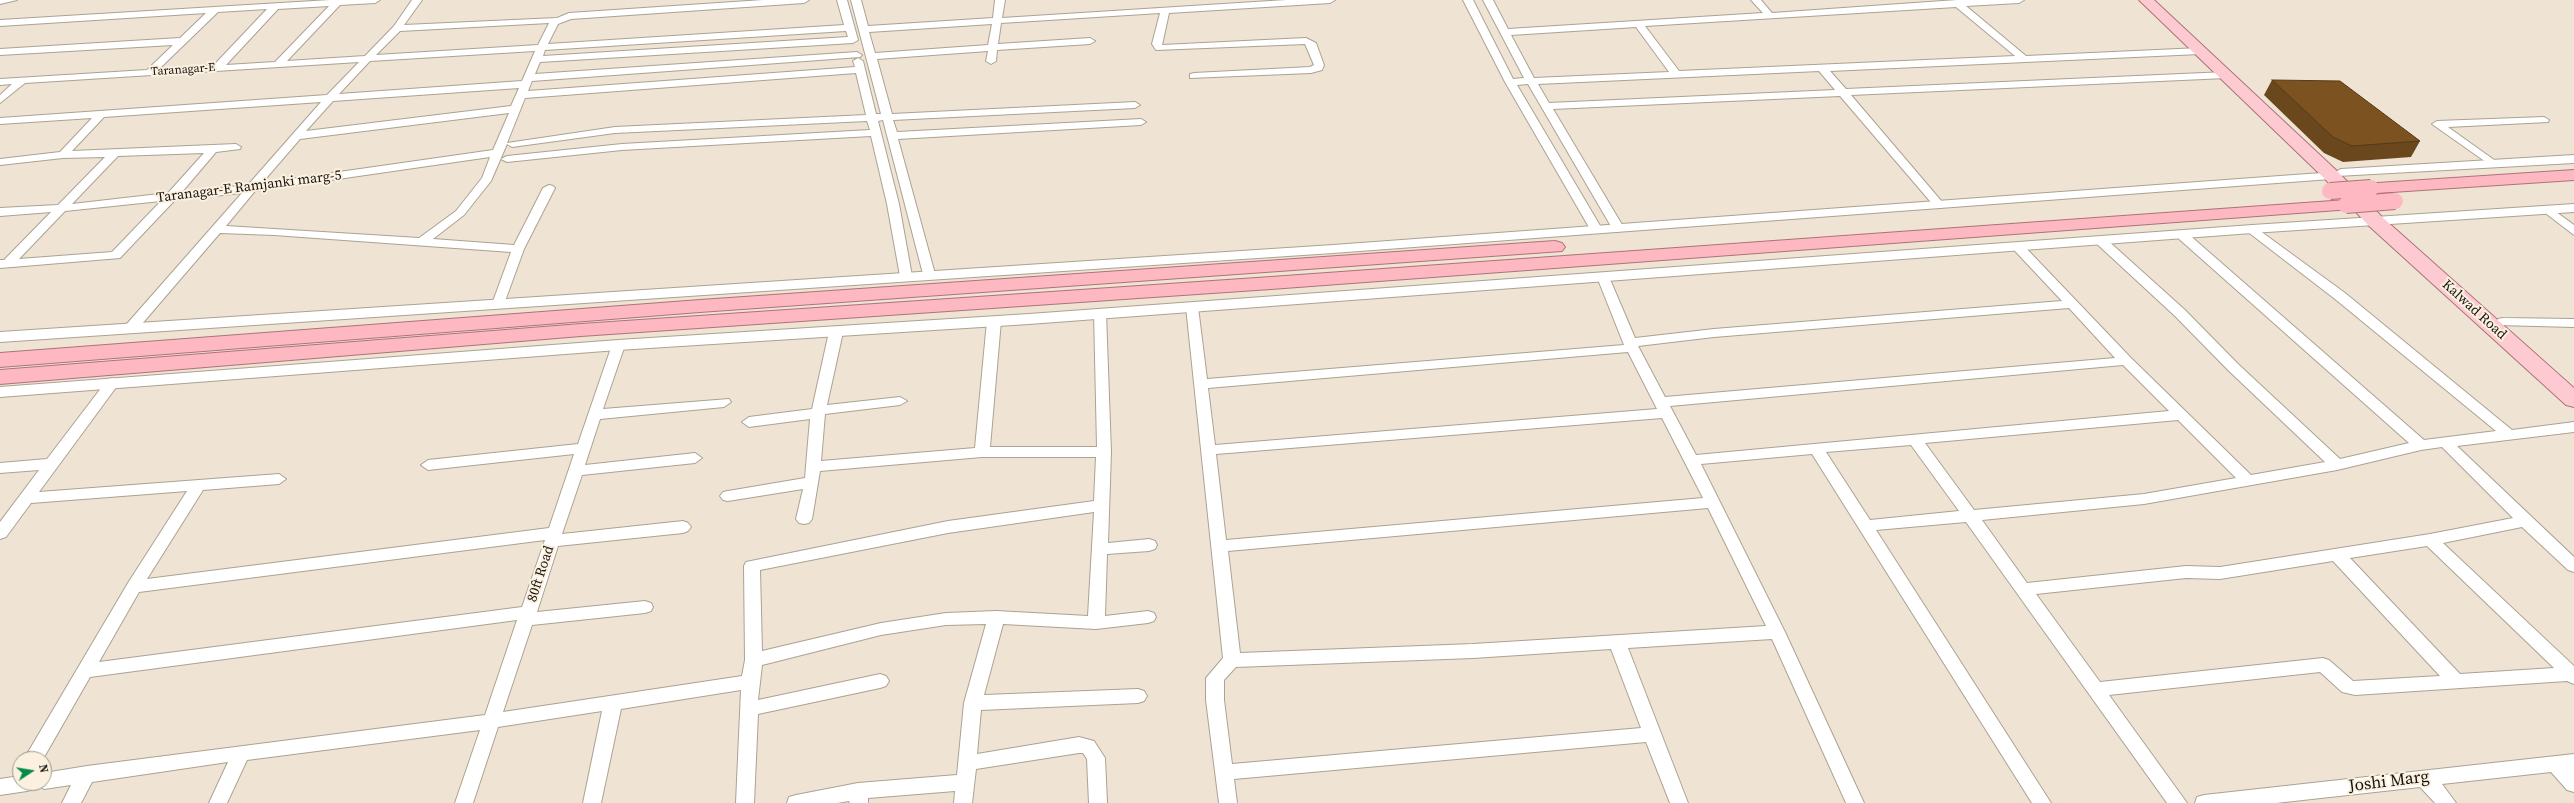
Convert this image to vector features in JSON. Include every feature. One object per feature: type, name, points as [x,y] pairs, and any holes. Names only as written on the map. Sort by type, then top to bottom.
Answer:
[{"type":"highway","points":[[0,360],[2334,180],[2377,188],[2574,175]]},
{"type":"highway","points":[[0,377],[581,330],[1271,283],[2346,205],[2395,200],[2574,189]]},
{"type":"main road","points":[[2146,0],[2334,180],[2382,220]]},
{"type":"main road","points":[[2160,0],[2334,180]]},
{"type":"main road","name":"Kalwad Road","points":[[2382,220],[2574,384]]},
{"type":"main road","name":"Kalwad Road","points":[[2382,220],[2574,400]]},
{"type":"street","points":[[0,1],[12,0]]},
{"type":"street","points":[[149,72],[224,0]]},
{"type":"street","points":[[0,23],[375,0]]},
{"type":"street","points":[[130,329],[296,136],[366,59],[397,28],[417,0]]},
{"type":"street","points":[[397,28],[554,22],[570,16],[804,0]]},
{"type":"street","points":[[842,0],[857,55],[893,204],[906,276]]},
{"type":"street","points":[[856,0],[866,34],[886,118],[929,274]]},
{"type":"street","points":[[991,60],[1000,0]]},
{"type":"street","points":[[866,34],[995,26],[1165,10],[1200,4],[1330,0]]},
{"type":"street","points":[[1468,0],[1510,82],[1596,229]]},
{"type":"street","points":[[1488,0],[1507,32],[1531,81],[1618,228]]},
{"type":"street","points":[[1756,0],[1770,16]]},
{"type":"street","points":[[1507,32],[2019,0]]},
{"type":"street","points":[[278,64],[338,2]]},
{"type":"street","points":[[1957,3],[2024,59]]},
{"type":"street","points":[[217,68],[275,6]]},
{"type":"street","points":[[1165,10],[1158,44],[1159,48],[1306,41],[1311,42],[1319,65],[1318,68],[1311,70],[1194,76]]},
{"type":"street","points":[[422,242],[460,213],[487,179],[502,156],[515,109],[536,59],[554,22]]},
{"type":"street","points":[[1640,24],[1676,74]]},
{"type":"street","points":[[995,26],[1077,25]]},
{"type":"street","name":"Taranagar-E","points":[[0,82],[850,28]]},
{"type":"street","points":[[773,45],[776,32]]},
{"type":"street","points":[[722,48],[727,36]]},
{"type":"street","points":[[0,52],[183,40]]},
{"type":"street","points":[[661,52],[666,40]]},
{"type":"street","points":[[536,59],[853,40]]},
{"type":"street","points":[[871,56],[1090,41]]},
{"type":"street","points":[[616,54],[620,43]]},
{"type":"street","points":[[1510,82],[2200,51]]},
{"type":"street","points":[[0,121],[329,99],[527,81],[857,55]]},
{"type":"street","points":[[1822,68],[1939,204]]},
{"type":"street","points":[[521,95],[860,70]]},
{"type":"street","points":[[1546,106],[2226,75]]},
{"type":"street","points":[[0,100],[22,81]]},
{"type":"street","points":[[512,144],[615,130],[1135,105]]},
{"type":"street","points":[[296,136],[515,109]]},
{"type":"street","points":[[63,155],[101,114]]},
{"type":"street","points":[[2493,164],[2437,124],[2544,120]]},
{"type":"street","points":[[892,136],[1141,122]]},
{"type":"street","name":"Taranagar-E Ramjanki marg-5","points":[[0,212],[170,198],[502,156],[622,147],[875,133]]},
{"type":"street","points":[[0,162],[63,155],[114,155],[236,147]]},
{"type":"street","points":[[4,264],[116,255],[210,153],[210,149]]},
{"type":"street","points":[[4,264],[63,208],[114,155]]},
{"type":"street","points":[[0,337],[929,274],[1333,249],[1618,228],[1740,217],[2334,180],[2493,164],[2574,158]]},
{"type":"street","points":[[498,304],[518,249],[548,188]]},
{"type":"street","points":[[0,392],[113,382],[618,345],[1100,314],[2019,248],[2252,229],[2574,208]]},
{"type":"street","points":[[2548,210],[2574,231]]},
{"type":"street","points":[[2252,229],[2340,296],[2508,434]]},
{"type":"street","points":[[216,230],[274,231],[518,249]]},
{"type":"street","points":[[2182,235],[2380,411],[2421,445]]},
{"type":"street","points":[[2101,241],[2180,313],[2233,367],[2336,465]]},
{"type":"street","points":[[2019,248],[2074,304],[2126,361],[2248,480]]},
{"type":"street","points":[[1603,277],[1631,346],[1713,502],[1777,632],[1855,803]]},
{"type":"street","points":[[1201,384],[1631,346],[1714,333],[2074,304]]},
{"type":"street","points":[[1192,307],[1232,660]]},
{"type":"street","points":[[1096,623],[1104,452],[1100,314]]},
{"type":"street","points":[[982,452],[994,321]]},
{"type":"street","points":[[2503,322],[2574,323]]},
{"type":"street","points":[[804,519],[812,474],[819,411],[836,332]]},
{"type":"street","name":"80ft Road","points":[[464,803],[618,345]]},
{"type":"street","points":[[1209,450],[1664,408],[2126,361]]},
{"type":"street","points":[[0,533],[113,382]]},
{"type":"street","points":[[749,422],[819,411],[900,401]]},
{"type":"street","points":[[594,415],[724,402]]},
{"type":"street","points":[[1691,460],[1916,441],[1930,437],[2181,415]]},
{"type":"street","points":[[1865,526],[2144,499],[2336,465],[2421,445],[2574,427]]},
{"type":"street","points":[[1916,441],[2025,589],[2178,803]]},
{"type":"street","points":[[2445,442],[2525,521],[2574,566]]},
{"type":"street","points":[[428,464],[584,448]]},
{"type":"street","points":[[1816,450],[2042,803]]},
{"type":"street","points":[[728,496],[812,474],[982,452],[1104,452]]},
{"type":"street","points":[[576,471],[695,458]]},
{"type":"street","points":[[0,468],[51,464]]},
{"type":"street","points":[[26,498],[279,479]]},
{"type":"street","points":[[38,751],[134,587],[198,485],[194,485]]},
{"type":"street","points":[[1219,546],[1713,502]]},
{"type":"street","points":[[745,803],[750,682],[754,660],[752,566],[948,527],[1102,506]]},
{"type":"street","points":[[2025,589],[2186,572],[2220,573],[2430,540],[2525,521]]},
{"type":"street","points":[[134,587],[554,537],[683,528]]},
{"type":"street","points":[[2430,540],[2573,676]]},
{"type":"street","points":[[1100,549],[1149,545]]},
{"type":"street","points":[[2337,555],[2457,682]]},
{"type":"street","points":[[85,671],[527,616],[645,607]]},
{"type":"street","points":[[754,660],[881,630],[946,619],[996,618],[1096,623],[1148,617]]},
{"type":"street","points":[[963,803],[973,703],[996,618]]},
{"type":"street","points":[[1228,803],[1215,700],[1216,678],[1232,660],[1473,651],[1777,632]]},
{"type":"street","points":[[1617,642],[1679,803]]},
{"type":"street","points":[[2097,689],[2323,665],[2348,687],[2573,676]]},
{"type":"street","points":[[749,709],[880,681]]},
{"type":"street","points":[[52,779],[492,721],[750,682]]},
{"type":"street","points":[[973,703],[1138,696]]},
{"type":"street","points":[[592,803],[613,702]]},
{"type":"street","points":[[1225,772],[1652,734]]},
{"type":"street","points":[[966,763],[1078,745],[1088,746],[1096,758],[1098,803]]},
{"type":"street","points":[[218,803],[241,753]]},
{"type":"street","name":"Joshi Marg","points":[[2204,803],[2276,799],[2424,778],[2574,762]]},
{"type":"street","points":[[2554,763],[2574,784]]},
{"type":"street","points":[[71,803],[87,774]]},
{"type":"street","points":[[2424,778],[2447,803]]},
{"type":"street","points":[[796,803],[858,797],[964,782]]},
{"type":"street","points":[[0,787],[12,785]]},
{"type":"building","points":[[2272,80],[2340,81],[2420,141],[2352,146],[2333,137]]}]
